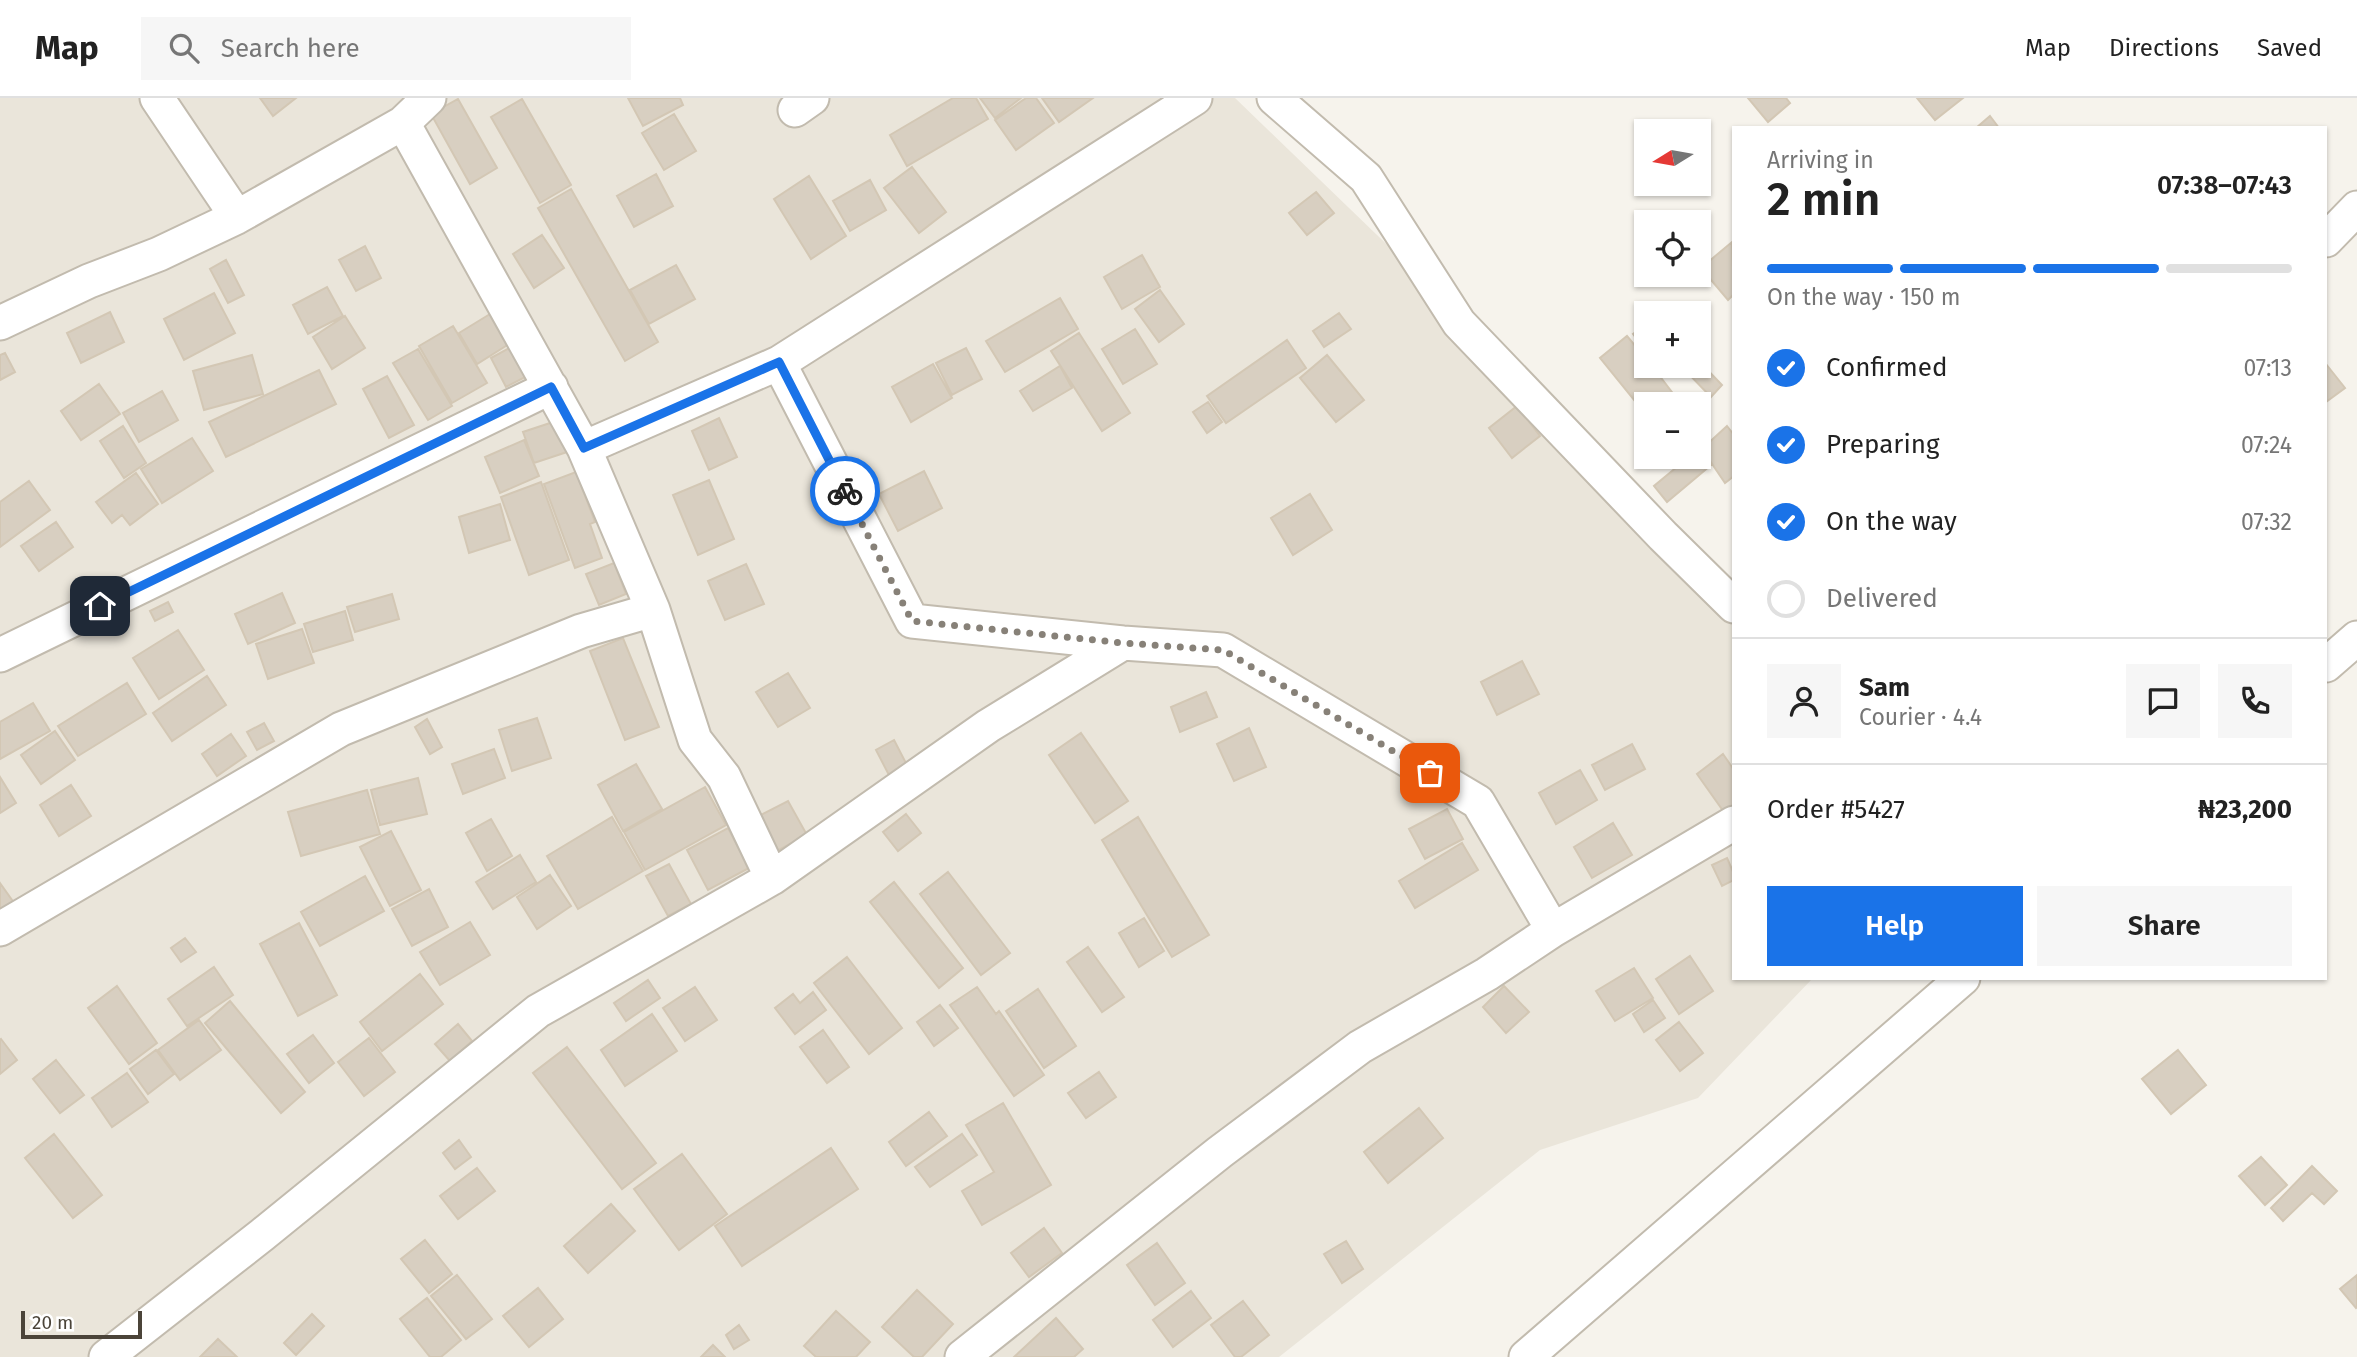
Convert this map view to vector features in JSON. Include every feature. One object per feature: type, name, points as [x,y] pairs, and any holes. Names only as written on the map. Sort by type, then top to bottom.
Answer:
[{"type":"street","points":[[157,98],[237,217]]},
{"type":"street","points":[[0,323],[237,217],[403,123],[429,98]]},
{"type":"street","points":[[584,448],[779,362],[1195,98]]},
{"type":"street","points":[[1274,98],[1366,178],[1459,323],[1732,604]]},
{"type":"street","points":[[403,123],[584,448],[653,610],[695,740],[724,778],[772,878]]},
{"type":"street","points":[[2327,239],[2357,208]]},
{"type":"street","points":[[779,362],[912,621],[1123,643],[1223,650],[1478,802],[1553,930]]},
{"type":"street","points":[[0,655],[551,387]]},
{"type":"street","points":[[0,929],[341,729],[581,631],[653,610]]},
{"type":"street","points":[[2327,664],[2357,638]]},
{"type":"street","points":[[106,1357],[262,1235],[538,1011],[772,878],[988,726],[1123,643]]},
{"type":"street","points":[[962,1357],[1199,1168],[1360,1047],[1487,974],[1553,930],[1732,824]]},
{"type":"street","points":[[1526,1357],[1961,980]]},
{"type":"shaded area","points":[[0,98],[1235,98],[1547,399],[1732,609],[1732,980],[1811,980],[1698,1098],[1540,1150],[1279,1357],[0,1357]]},
{"type":"building","points":[[260,98],[296,98],[273,116]]},
{"type":"building","points":[[628,98],[680,98],[683,105],[643,126]]},
{"type":"building","points":[[953,98],[976,98],[988,119],[907,166],[890,135]]},
{"type":"building","points":[[980,98],[1021,98],[995,118]]},
{"type":"building","points":[[1026,98],[1036,98],[1054,123],[1016,150],[995,120]]},
{"type":"building","points":[[1042,98],[1093,98],[1059,122]]},
{"type":"building","points":[[1748,98],[1786,98],[1790,103],[1768,122]]},
{"type":"building","points":[[1917,98],[1963,98],[1935,120]]},
{"type":"building","points":[[458,99],[497,168],[470,184],[431,114]]},
{"type":"building","points":[[522,99],[571,185],[540,203],[491,117]]},
{"type":"building","points":[[674,114],[696,151],[664,170],[642,133]]},
{"type":"building","points":[[1990,116],[1998,126],[1978,126]]},
{"type":"building","points":[[912,167],[946,212],[919,233],[884,188]]},
{"type":"building","points":[[656,174],[673,206],[634,227],[617,196]]},
{"type":"building","points":[[809,176],[846,236],[811,259],[774,199]]},
{"type":"building","points":[[870,180],[886,210],[850,231],[833,201]]},
{"type":"building","points":[[571,189],[658,342],[625,361],[538,208]]},
{"type":"building","points":[[1316,192],[1334,213],[1307,235],[1289,213]]},
{"type":"building","points":[[542,235],[564,268],[534,288],[513,254]]},
{"type":"building","points":[[1732,242],[1732,296],[1728,300],[1711,280],[1711,260]]},
{"type":"building","points":[[365,246],[381,278],[356,291],[339,260]]},
{"type":"building","points":[[1142,255],[1160,287],[1122,309],[1104,277]]},
{"type":"building","points":[[226,260],[244,295],[228,303],[210,269]]},
{"type":"building","points":[[676,265],[695,299],[649,324],[630,290]]},
{"type":"building","points":[[327,287],[343,316],[308,334],[293,305]]},
{"type":"building","points":[[1160,290],[1184,324],[1159,342],[1135,309]]},
{"type":"building","points":[[214,293],[235,333],[184,360],[164,319]]},
{"type":"building","points":[[1060,298],[1078,329],[1005,372],[986,341]]},
{"type":"building","points":[[110,312],[124,342],[81,363],[67,333]]},
{"type":"building","points":[[1339,313],[1351,329],[1324,347],[1313,331]]},
{"type":"building","points":[[490,314],[509,344],[477,364],[459,333]]},
{"type":"building","points":[[345,316],[365,348],[332,369],[313,337]]},
{"type":"building","points":[[453,326],[487,383],[452,403],[419,346]]},
{"type":"building","points":[[1135,329],[1157,364],[1123,384],[1102,349]]},
{"type":"building","points":[[1079,333],[1130,413],[1102,431],[1051,351]]},
{"type":"building","points":[[1627,336],[1634,344],[1634,378],[1661,378],[1672,392],[1634,392],[1634,400],[1600,358]]},
{"type":"building","points":[[1287,340],[1306,368],[1226,423],[1207,396]]},
{"type":"building","points":[[515,345],[531,374],[506,387],[491,358]]},
{"type":"building","points":[[966,348],[982,379],[952,395],[936,363]]},
{"type":"building","points":[[418,349],[452,406],[428,420],[393,363]]},
{"type":"building","points":[[5,353],[15,372],[0,380],[0,355]]},
{"type":"building","points":[[252,355],[263,394],[204,410],[193,371]]},
{"type":"building","points":[[1327,355],[1364,400],[1336,422],[1300,378]]},
{"type":"building","points":[[933,364],[952,398],[911,422],[892,387]]},
{"type":"building","points":[[2327,365],[2345,388],[2327,401]]},
{"type":"building","points":[[1060,366],[1072,388],[1033,411],[1020,391]]},
{"type":"building","points":[[319,370],[336,404],[226,457],[209,422]]},
{"type":"building","points":[[1711,374],[1722,385],[1711,397],[1711,392],[1706,392],[1693,378],[1711,378]]},
{"type":"building","points":[[387,376],[414,425],[389,438],[363,389]]},
{"type":"building","points":[[99,384],[120,414],[81,440],[61,411]]},
{"type":"building","points":[[162,391],[178,420],[139,442],[123,413]]},
{"type":"building","points":[[1208,402],[1222,422],[1207,433],[1193,412]]},
{"type":"building","points":[[1517,406],[1540,436],[1512,458],[1489,428]]},
{"type":"building","points":[[719,418],[737,457],[709,470],[692,431]]},
{"type":"building","points":[[562,419],[573,450],[534,463],[523,432]]},
{"type":"building","points":[[123,426],[146,463],[124,478],[100,441]]},
{"type":"building","points":[[1727,426],[1732,432],[1732,478],[1725,483],[1711,462],[1711,441]]},
{"type":"building","points":[[192,438],[213,471],[162,503],[141,469]]},
{"type":"building","points":[[524,440],[539,476],[500,493],[485,457]]},
{"type":"building","points":[[1675,469],[1706,469],[1667,502],[1654,486]]},
{"type":"building","points":[[924,471],[942,508],[898,531],[879,494]]},
{"type":"building","points":[[576,472],[595,522],[590,524],[602,558],[575,568],[544,484]]},
{"type":"building","points":[[136,473],[158,504],[130,525],[122,515],[112,523],[96,502]]},
{"type":"building","points":[[709,480],[734,539],[698,555],[673,495]]},
{"type":"building","points":[[29,481],[50,510],[0,547],[0,502]]},
{"type":"building","points":[[541,482],[569,560],[529,575],[501,497]]},
{"type":"building","points":[[1310,494],[1332,530],[1293,555],[1271,518]]},
{"type":"building","points":[[500,504],[510,540],[469,553],[459,517]]},
{"type":"building","points":[[56,522],[73,547],[39,571],[21,546]]},
{"type":"building","points":[[614,563],[626,594],[599,605],[586,574]]},
{"type":"building","points":[[746,564],[764,604],[725,620],[708,581]]},
{"type":"building","points":[[282,593],[295,623],[248,644],[235,614]]},
{"type":"building","points":[[392,594],[399,619],[355,632],[347,607]]},
{"type":"building","points":[[168,602],[173,612],[155,621],[150,611]]},
{"type":"building","points":[[345,611],[353,640],[313,652],[304,624]]},
{"type":"building","points":[[302,629],[314,663],[268,679],[256,644]]},
{"type":"building","points":[[178,630],[204,670],[159,699],[133,658]]},
{"type":"building","points":[[623,638],[659,727],[625,740],[590,651]]},
{"type":"building","points":[[1522,661],[1539,694],[1497,715],[1481,682]]},
{"type":"building","points":[[788,673],[810,708],[778,727],[756,692]]},
{"type":"building","points":[[207,676],[226,705],[172,741],[153,713]]},
{"type":"building","points":[[127,683],[146,714],[78,756],[58,726]]},
{"type":"building","points":[[1206,692],[1217,717],[1180,732],[1171,707]]},
{"type":"building","points":[[33,703],[50,731],[0,759],[0,722]]},
{"type":"building","points":[[537,718],[551,758],[512,771],[499,730]]},
{"type":"building","points":[[427,719],[442,747],[430,754],[415,727]]},
{"type":"building","points":[[264,723],[274,741],[257,750],[247,732]]},
{"type":"building","points":[[1249,728],[1266,767],[1234,781],[1217,744]]},
{"type":"building","points":[[55,731],[75,760],[41,784],[21,755]]},
{"type":"building","points":[[1081,733],[1128,801],[1095,823],[1049,755]]},
{"type":"building","points":[[231,734],[246,756],[217,776],[202,754]]},
{"type":"building","points":[[894,740],[909,769],[891,779],[876,750]]},
{"type":"building","points":[[1632,744],[1645,769],[1605,790],[1592,765]]},
{"type":"building","points":[[494,749],[505,778],[463,794],[452,764]]},
{"type":"building","points":[[1723,754],[1732,767],[1732,806],[1724,812],[1697,774]]},
{"type":"building","points":[[636,764],[662,809],[623,831],[598,785]]},
{"type":"building","points":[[1580,770],[1597,800],[1556,824],[1539,793]]},
{"type":"building","points":[[0,777],[16,803],[0,813]]},
{"type":"building","points":[[418,778],[427,814],[380,825],[371,790]]},
{"type":"building","points":[[71,785],[91,816],[59,836],[40,805]]},
{"type":"building","points":[[705,787],[726,825],[645,870],[624,832]]},
{"type":"building","points":[[367,790],[380,834],[301,856],[288,812]]},
{"type":"building","points":[[788,801],[807,835],[777,851],[759,816]]},
{"type":"building","points":[[1447,809],[1463,839],[1425,859],[1409,829]]},
{"type":"building","points":[[906,814],[921,833],[898,851],[883,832]]},
{"type":"building","points":[[612,817],[643,871],[578,909],[547,856]]},
{"type":"building","points":[[1138,817],[1209,935],[1172,957],[1102,840]]},
{"type":"building","points":[[491,819],[512,856],[487,871],[466,833]]},
{"type":"building","points":[[1613,823],[1632,855],[1592,878],[1574,847]]},
{"type":"building","points":[[728,828],[749,868],[708,890],[687,850]]},
{"type":"building","points":[[391,831],[421,890],[390,906],[360,847]]},
{"type":"building","points":[[1462,843],[1478,870],[1415,908],[1399,881]]},
{"type":"building","points":[[520,855],[536,882],[493,909],[476,882]]},
{"type":"building","points":[[1727,858],[1732,869],[1732,881],[1722,886],[1712,865]]},
{"type":"building","points":[[669,864],[691,904],[668,916],[646,876]]},
{"type":"building","points":[[948,872],[1010,953],[981,975],[920,894]]},
{"type":"building","points":[[550,875],[571,906],[537,929],[517,897]]},
{"type":"building","points":[[365,876],[384,911],[320,946],[301,912]]},
{"type":"building","points":[[894,882],[963,968],[939,988],[870,902]]},
{"type":"building","points":[[0,883],[17,907],[0,919]]},
{"type":"building","points":[[429,889],[448,927],[412,946],[392,909]]},
{"type":"building","points":[[1144,918],[1164,951],[1139,967],[1119,933]]},
{"type":"building","points":[[470,922],[490,955],[440,985],[420,952]]},
{"type":"building","points":[[299,923],[337,995],[298,1016],[260,944]]},
{"type":"building","points":[[185,938],[196,952],[181,962],[171,948]]},
{"type":"building","points":[[1088,947],[1124,997],[1102,1012],[1067,962]]},
{"type":"building","points":[[1690,956],[1713,991],[1679,1014],[1656,979]]},
{"type":"building","points":[[847,957],[902,1028],[869,1054],[814,983]]},
{"type":"building","points":[[214,967],[233,995],[187,1026],[168,999]]},
{"type":"building","points":[[1634,968],[1653,998],[1615,1021],[1596,991]]},
{"type":"building","points":[[420,974],[443,1004],[382,1051],[360,1022]]},
{"type":"building","points":[[648,980],[660,998],[626,1021],[614,1003]]},
{"type":"building","points":[[117,986],[157,1043],[129,1064],[88,1008]]},
{"type":"building","points":[[1504,986],[1529,1012],[1506,1033],[1483,1007]]},
{"type":"building","points":[[695,987],[717,1020],[685,1041],[663,1008]]},
{"type":"building","points":[[977,987],[996,1014],[999,1011],[1044,1075],[1014,1096],[950,1005]]},
{"type":"building","points":[[1038,989],[1076,1046],[1044,1068],[1006,1011]]},
{"type":"building","points":[[813,992],[826,1010],[795,1034],[775,1008],[793,994],[800,1003]]},
{"type":"building","points":[[1653,1000],[1665,1018],[1644,1032],[1633,1014]]},
{"type":"building","points":[[230,1001],[305,1092],[281,1113],[205,1023]]},
{"type":"building","points":[[940,1005],[958,1028],[934,1046],[917,1022]]},
{"type":"building","points":[[652,1014],[677,1051],[625,1086],[601,1050]]},
{"type":"building","points":[[199,1020],[221,1050],[180,1080],[158,1050]]},
{"type":"building","points":[[1679,1022],[1703,1053],[1680,1071],[1656,1040]]},
{"type":"building","points":[[458,1024],[472,1041],[450,1061],[435,1044]]},
{"type":"building","points":[[823,1030],[849,1067],[827,1083],[800,1047]]},
{"type":"building","points":[[313,1035],[334,1063],[309,1083],[287,1054]]},
{"type":"building","points":[[369,1038],[395,1072],[364,1096],[338,1062]]},
{"type":"building","points":[[0,1040],[17,1060],[0,1074]]},
{"type":"building","points":[[567,1047],[656,1163],[622,1189],[533,1073]]},
{"type":"building","points":[[156,1050],[174,1074],[148,1094],[130,1069]]},
{"type":"building","points":[[2178,1050],[2206,1085],[2171,1114],[2142,1079]]},
{"type":"building","points":[[56,1060],[84,1095],[60,1113],[33,1079]]},
{"type":"building","points":[[1099,1072],[1116,1097],[1086,1118],[1068,1093]]},
{"type":"building","points":[[127,1073],[148,1102],[112,1127],[92,1098]]},
{"type":"building","points":[[1003,1103],[1051,1185],[982,1225],[962,1191],[994,1172],[966,1125]]},
{"type":"building","points":[[1419,1108],[1443,1138],[1388,1183],[1364,1152]]},
{"type":"building","points":[[929,1112],[947,1136],[906,1166],[889,1142]]},
{"type":"building","points":[[54,1134],[102,1195],[73,1218],[25,1158]]},
{"type":"building","points":[[962,1134],[977,1155],[930,1187],[915,1167]]},
{"type":"building","points":[[459,1140],[471,1157],[455,1169],[443,1153]]},
{"type":"building","points":[[831,1148],[858,1189],[742,1266],[715,1226]]},
{"type":"building","points":[[682,1154],[727,1214],[679,1250],[634,1189]]},
{"type":"building","points":[[2261,1157],[2287,1185],[2265,1205],[2239,1176]]},
{"type":"building","points":[[2312,1166],[2337,1191],[2324,1204],[2312,1193],[2283,1221],[2271,1208]]},
{"type":"building","points":[[477,1168],[495,1191],[458,1219],[440,1196]]},
{"type":"building","points":[[611,1204],[635,1231],[588,1273],[564,1246]]},
{"type":"building","points":[[1044,1228],[1062,1253],[1029,1277],[1011,1253]]},
{"type":"building","points":[[425,1240],[452,1274],[429,1293],[401,1259]]},
{"type":"building","points":[[1346,1241],[1363,1269],[1342,1283],[1324,1254]]},
{"type":"building","points":[[1157,1243],[1185,1283],[1155,1305],[1127,1265]]},
{"type":"building","points":[[457,1275],[492,1319],[466,1339],[431,1296]]},
{"type":"building","points":[[2357,1275],[2357,1307],[2356,1308],[2340,1289]]},
{"type":"building","points":[[538,1288],[563,1319],[529,1347],[503,1316]]},
{"type":"building","points":[[917,1290],[953,1324],[922,1357],[914,1357],[882,1327]]},
{"type":"building","points":[[1191,1291],[1211,1318],[1173,1347],[1153,1320]]},
{"type":"building","points":[[427,1298],[461,1340],[441,1357],[430,1357],[400,1319]]},
{"type":"building","points":[[1243,1301],[1269,1335],[1241,1357],[1235,1357],[1211,1325]]},
{"type":"building","points":[[836,1311],[870,1342],[856,1357],[816,1357],[804,1346]]},
{"type":"building","points":[[312,1314],[324,1326],[296,1355],[284,1343]]},
{"type":"building","points":[[1056,1318],[1083,1349],[1074,1357],[1014,1357]]},
{"type":"building","points":[[739,1325],[749,1340],[734,1349],[726,1335]]},
{"type":"building","points":[[218,1339],[237,1357],[200,1357]]},
{"type":"building","points":[[713,1345],[725,1357],[701,1357]]},
{"type":"way so far","points":[[845,491],[912,621],[1123,643],[1223,650],[1430,773]]},
{"type":"route","points":[[100,606],[551,387],[584,448],[779,362],[845,491]]}]
